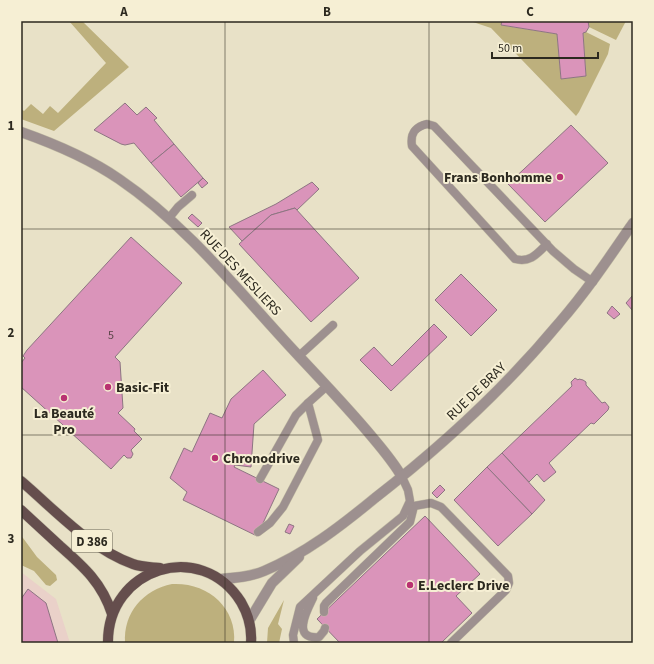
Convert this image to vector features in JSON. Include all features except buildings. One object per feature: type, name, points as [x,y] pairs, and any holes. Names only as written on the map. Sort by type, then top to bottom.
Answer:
[{"type":"main road","name":"D 386","points":[[21,481],[96,544],[132,564],[166,568]]},
{"type":"main road","name":"D 386","points":[[21,510],[81,564],[92,576],[105,595],[112,614]]},
{"type":"main road","points":[[108,643],[109,624],[112,614],[122,595],[137,581],[156,571],[166,568],[188,568],[210,574],[220,579],[238,597],[242,605],[249,621],[251,643]]},
{"type":"street","name":"RUE DES MESLIERS","points":[[21,132],[43,140],[92,163],[118,178],[142,195],[169,218],[212,261],[359,421],[391,460],[402,477]]},
{"type":"street","name":"RUE DE BRAY","points":[[220,579],[249,576],[264,571],[307,548],[348,520],[402,477],[459,427],[499,389],[559,324],[593,282],[633,223]]},
{"type":"street","name":"RUE DE BRAY","points":[[249,621],[272,583],[307,548]]},
{"type":"lane","points":[[547,244],[532,258],[523,261],[516,260],[412,146],[411,139],[413,133],[420,126],[427,124],[434,126],[547,244],[574,269],[593,282]]},
{"type":"lane","points":[[169,218],[178,207],[192,195]]},
{"type":"lane","points":[[299,356],[333,325]]},
{"type":"lane","points":[[260,480],[296,415],[327,386]]},
{"type":"lane","points":[[258,532],[270,523],[283,507],[318,440],[308,403]]},
{"type":"lane","points":[[324,612],[324,606],[326,603],[410,522],[412,503],[402,477]]},
{"type":"lane","points":[[294,643],[293,635],[300,607],[360,551],[403,516],[412,503]]},
{"type":"lane","points":[[412,503],[431,504],[441,507],[508,576],[509,583],[506,590],[451,643]]},
{"type":"lane","points":[[316,592],[304,615],[303,628],[307,634],[313,638],[319,637],[324,632],[325,628]]},
{"type":"shaded area","points":[[69,21],[82,21],[129,67],[54,131],[21,119],[21,109],[24,111],[31,104],[43,114],[50,106],[58,113],[106,63]]},
{"type":"shaded area","points":[[470,21],[502,21],[501,25],[557,34],[561,79],[586,76],[583,33],[586,32],[610,44],[608,54],[576,116],[491,28]]},
{"type":"shaded area","points":[[587,21],[626,21],[616,40],[589,27]]},
{"type":"shaded area","points":[[21,536],[37,557],[56,575],[57,580],[50,586],[46,585],[34,571],[21,565]]},
{"type":"shaded area","points":[[21,572],[56,599],[70,643],[21,643]]},
{"type":"shaded area","points":[[172,584],[185,584],[197,587],[208,592],[217,599],[225,608],[230,618],[234,630],[234,643],[125,643],[127,622],[137,604],[152,592]]},
{"type":"shaded area","points":[[284,600],[278,624],[282,629],[279,643],[267,643],[268,628]]},
{"type":"place","name":"Frans Bonhomme","points":[[560,177]]},
{"type":"place","name":"Basic-Fit","points":[[108,387]]},
{"type":"place","name":"La Beauté Pro","points":[[64,398]]},
{"type":"place","name":"Chronodrive","points":[[215,458]]},
{"type":"place","name":"E.Leclerc Drive","points":[[410,585]]}]
